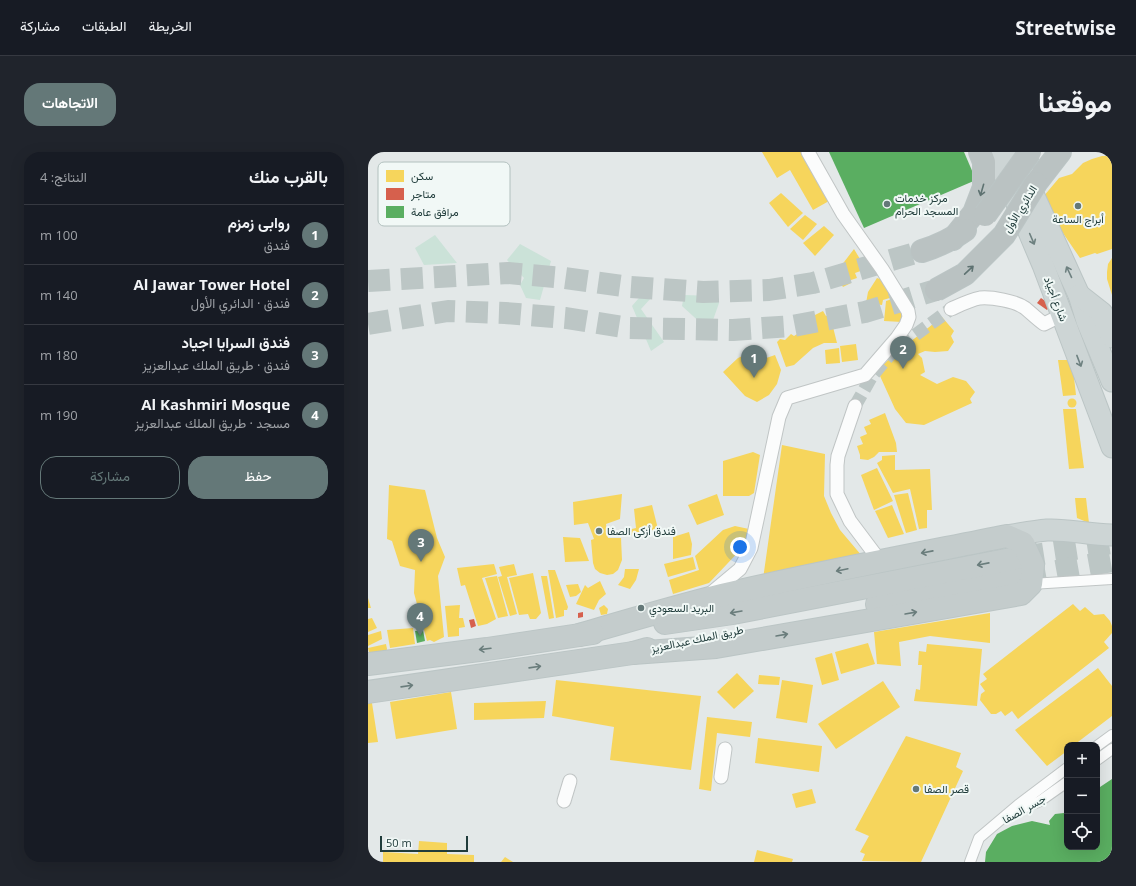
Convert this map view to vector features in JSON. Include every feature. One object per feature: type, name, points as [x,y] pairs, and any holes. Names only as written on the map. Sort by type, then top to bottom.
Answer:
[{"type":"highway","points":[[953,239],[974,213],[984,187],[984,162],[980,152]]},
{"type":"highway","points":[[922,251],[941,245],[953,239],[985,215],[1030,152]]},
{"type":"highway","name":"الدائري الأول","points":[[936,290],[965,274],[1004,235],[1036,183],[1060,152]]},
{"type":"highway","points":[[579,635],[702,600],[880,561],[1007,536],[1023,543],[1033,565],[1026,573]]},
{"type":"highway","name":"طريق الملك عبدالعزيز","points":[[368,664],[487,649],[733,613],[1026,573]]},
{"type":"highway","name":"طريق الملك عبدالعزيز","points":[[368,692],[633,653],[674,642],[1026,573]]},
{"type":"main road","name":"شارع أجياد","points":[[995,152],[1043,265],[1112,447]]},
{"type":"main road","name":"شارع أجياد","points":[[1014,152],[1079,295],[1087,321],[1112,381]]},
{"type":"main road","name":"شارع أجياد","points":[[1079,295],[1102,313],[1112,337]]},
{"type":"main road","points":[[1007,536],[1047,530],[1112,535]]},
{"type":"street","points":[[702,600],[740,568],[751,548],[777,423],[786,398],[865,375],[897,338],[906,325],[909,316],[882,269],[843,214],[808,152]]},
{"type":"street","points":[[951,309],[980,298],[1006,300],[1024,307],[1044,324],[1062,315]]},
{"type":"street","points":[[855,406],[838,456],[837,494],[850,521],[880,561]]},
{"type":"street","points":[[1026,573],[1112,579]]},
{"type":"street","points":[[1100,744],[1111,737]]},
{"type":"street","points":[[721,777],[725,749]]},
{"type":"street","points":[[1100,758],[1112,750]]},
{"type":"street","points":[[970,862],[979,838],[1018,805],[1064,770]]},
{"type":"street","points":[[564,801],[570,781]]},
{"type":"street","name":"جسر الصفا","points":[[977,862],[983,840],[999,823],[1014,812],[1040,801],[1064,784]]},
{"type":"green space","points":[[435,235],[457,263],[424,265],[415,248]]},
{"type":"green space","points":[[520,244],[551,261],[540,300],[526,298],[520,285],[524,278],[507,260]]},
{"type":"green space","points":[[645,291],[651,298],[641,309],[664,342],[651,351],[632,306]]},
{"type":"green space","points":[[684,295],[716,296],[719,303],[712,323],[704,326],[682,306]]},
{"type":"building: سكن","points":[[762,152],[801,152],[829,201],[813,210],[790,170],[777,178]]},
{"type":"building: سكن","name":"أبراج الساعة","points":[[1102,156],[1112,156],[1112,249],[1080,258],[1056,223],[1043,197],[1059,178],[1072,174],[1083,163]]},
{"type":"building: سكن","points":[[781,193],[803,213],[788,227],[769,203]]},
{"type":"building: سكن","points":[[805,215],[817,224],[803,240],[790,229]]},
{"type":"building: سكن","points":[[824,226],[834,235],[815,256],[803,243]]},
{"type":"building: سكن","points":[[854,249],[866,269],[855,273],[857,278],[851,280],[851,283],[843,287],[834,274],[842,269],[841,266]]},
{"type":"building: سكن","points":[[1112,258],[1112,295],[1107,279],[1107,272],[1108,264]]},
{"type":"building: سكن","points":[[877,278],[885,281],[893,297],[883,300],[882,305],[866,303],[868,292]]},
{"type":"building: سكن","points":[[892,299],[896,303],[896,309],[902,309],[902,322],[884,321],[886,301]]},
{"type":"building: سكن","points":[[823,311],[826,316],[830,315],[837,343],[824,343],[813,348],[794,365],[786,367],[777,342],[780,339],[785,340],[791,334],[794,336],[805,329],[800,319],[805,317],[807,319]]},
{"type":"building: سكن","points":[[942,317],[954,331],[951,336],[954,342],[948,351],[925,351],[918,354],[922,358],[925,372],[920,375],[937,384],[953,377],[966,381],[975,392],[970,399],[972,403],[924,425],[906,423],[895,409],[880,376],[883,365],[892,356]]},
{"type":"building: سكن","points":[[856,344],[858,360],[842,362],[840,346]]},
{"type":"building: سكن","points":[[839,348],[840,363],[826,364],[825,350]]},
{"type":"building: سكن","points":[[751,352],[758,361],[775,355],[781,370],[777,384],[769,395],[757,402],[745,396],[723,372],[738,358]]},
{"type":"building: سكن","points":[[1058,360],[1072,360],[1076,395],[1063,396]]},
{"type":"building: سكن","points":[[1070,399],[1074,399],[1076,403],[1074,407],[1070,407],[1068,405],[1068,401]]},
{"type":"building: سكن","points":[[1063,409],[1076,409],[1084,468],[1069,469]]},
{"type":"building: سكن","points":[[885,413],[896,443],[897,452],[879,452],[868,460],[860,459],[857,446],[863,444],[860,437],[867,434],[864,427],[871,424],[869,420]]},
{"type":"building: سكن","points":[[782,445],[825,454],[824,496],[840,530],[862,556],[763,579]]},
{"type":"building: سكن","points":[[753,452],[760,455],[754,493],[749,496],[723,496],[723,461]]},
{"type":"building: سكن","points":[[895,455],[895,470],[930,469],[932,510],[927,510],[927,528],[919,529],[910,489],[893,493],[877,463],[882,460],[882,456]]},
{"type":"building: سكن","points":[[877,468],[893,501],[874,510],[861,475]]},
{"type":"building: سكن","points":[[389,485],[425,490],[437,538],[445,557],[438,576],[444,637],[434,642],[430,640],[427,641],[414,593],[415,570],[400,566],[392,541],[387,539]]},
{"type":"building: سكن","points":[[908,493],[917,530],[906,533],[894,495]]},
{"type":"building: سكن","name":"فندق أزكى الصفا","points":[[622,494],[620,519],[606,524],[608,538],[621,538],[622,560],[618,570],[613,574],[607,575],[600,573],[595,569],[591,540],[594,539],[588,523],[574,525],[573,502]]},
{"type":"building: سكن","points":[[717,494],[724,515],[697,525],[688,505]]},
{"type":"building: سكن","points":[[1075,498],[1086,498],[1089,523],[1077,518]]},
{"type":"building: سكن","points":[[652,505],[658,529],[629,536],[628,530],[636,528],[634,509]]},
{"type":"building: سكن","points":[[892,505],[904,534],[888,538],[875,511]]},
{"type":"building: سكن","points":[[735,526],[749,529],[745,545],[709,583],[673,594],[669,580],[699,570],[695,556],[723,530]]},
{"type":"building: سكن","points":[[689,532],[692,544],[691,555],[673,559],[673,537]]},
{"type":"building: سكن","points":[[563,537],[580,538],[589,561],[565,562]]},
{"type":"building: سكن","points":[[693,557],[696,569],[668,577],[664,564]]},
{"type":"building: سكن","points":[[494,564],[497,574],[482,578],[496,619],[487,624],[478,626],[465,585],[461,586],[457,568]]},
{"type":"building: سكن","points":[[514,564],[517,575],[507,577],[517,614],[510,616],[498,577],[502,576],[499,567]]},
{"type":"building: سكن","points":[[625,569],[639,569],[636,580],[630,589],[618,585],[624,577]]},
{"type":"building: سكن","points":[[548,570],[555,570],[568,607],[567,610],[564,610],[564,616],[556,618]]},
{"type":"building: سكن","points":[[533,573],[541,613],[536,619],[530,619],[528,614],[519,615],[509,578]]},
{"type":"building: سكن","points":[[497,576],[508,616],[498,618],[485,578]]},
{"type":"building: سكن","points":[[541,576],[547,576],[554,618],[549,619]]},
{"type":"building: سكن","points":[[600,581],[606,594],[599,600],[594,610],[576,604],[585,585],[588,588]]},
{"type":"building: سكن","points":[[578,584],[581,592],[576,596],[570,597],[566,585]]},
{"type":"building: سكن","points":[[368,598],[371,608],[368,608]]},
{"type":"building: سكن","points":[[1073,604],[1080,611],[1085,607],[1094,615],[1104,614],[1110,621],[1112,633],[1104,642],[1109,648],[1018,719],[1012,711],[1005,716],[1001,711],[996,714],[991,714],[980,700],[981,694],[985,691],[980,684],[987,679],[983,674]]},
{"type":"building: سكن","points":[[460,605],[459,618],[463,618],[465,627],[459,628],[459,636],[448,637],[445,606]]},
{"type":"building: سكن","points":[[604,605],[608,609],[607,614],[601,615],[599,608]]},
{"type":"building: سكن","points":[[990,613],[990,643],[930,636],[899,642],[901,666],[877,664],[874,632]]},
{"type":"building: سكن","points":[[372,618],[377,628],[368,632],[368,619]]},
{"type":"building: سكن","points":[[413,628],[415,644],[390,648],[387,630]]},
{"type":"building: سكن","points":[[381,631],[382,639],[368,646],[368,635]]},
{"type":"building: سكن","points":[[868,643],[875,664],[841,674],[835,652]]},
{"type":"building: سكن","points":[[386,644],[386,653],[370,656],[368,648]]},
{"type":"building: سكن","points":[[927,644],[982,649],[977,706],[914,701],[916,689],[920,690],[922,665],[918,665],[919,651],[926,652]]},
{"type":"building: سكن","points":[[832,653],[839,680],[822,685],[815,658]]},
{"type":"building: سكن","points":[[1098,668],[1112,686],[1112,716],[1078,742],[1064,742],[1064,753],[1047,766],[1015,730]]},
{"type":"building: سكن","points":[[737,673],[754,691],[734,709],[717,692]]},
{"type":"building: سكن","points":[[759,675],[780,677],[779,685],[758,684]]},
{"type":"building: سكن","points":[[556,680],[701,696],[691,770],[610,760],[614,727],[552,716]]},
{"type":"building: سكن","points":[[782,680],[813,685],[807,723],[776,718]]},
{"type":"building: سكن","points":[[883,681],[900,707],[836,749],[818,724]]},
{"type":"building: سكن","points":[[451,692],[457,729],[396,739],[390,702]]},
{"type":"building: سكن","points":[[546,701],[544,718],[474,720],[474,703]]},
{"type":"building: سكن","points":[[368,703],[372,703],[378,742],[368,743]]},
{"type":"building: سكن","points":[[707,717],[752,722],[750,737],[717,733],[711,791],[699,789]]},
{"type":"building: سكن","name":"قصر الصفا","points":[[906,736],[961,753],[956,767],[963,771],[921,862],[862,861],[865,854],[860,852],[869,836],[855,830]]},
{"type":"building: سكن","points":[[758,738],[822,746],[819,772],[755,763]]},
{"type":"building: سكن","points":[[812,789],[816,803],[796,808],[792,794]]},
{"type":"building: سكن","points":[[419,841],[447,843],[447,854],[474,855],[474,862],[383,862],[383,852],[418,854]]},
{"type":"building: سكن","points":[[757,850],[793,859],[792,862],[754,862]]},
{"type":"building: سكن","points":[[505,857],[513,862],[501,862]]},
{"type":"building: متاجر","points":[[1041,298],[1051,305],[1047,310],[1037,303]]},
{"type":"building: متاجر","points":[[583,612],[583,617],[578,618],[578,613]]},
{"type":"building: متاجر","points":[[474,619],[476,626],[471,628],[469,620]]},
{"type":"building: مرافق عامة","name":"مركز خدمات المسجد الحرام","points":[[829,152],[964,152],[976,180],[864,228]]},
{"type":"building: مرافق عامة","points":[[423,630],[425,641],[417,643],[415,631]]},
{"type":"building: مرافق عامة","points":[[1112,779],[1112,862],[985,862],[986,852],[997,834],[1012,826],[1032,821],[1050,825],[1049,821],[1055,814],[1064,813],[1064,850],[1100,850],[1100,787]]},
{"type":"tunnel","points":[[368,281],[508,273],[565,278],[630,287],[703,292],[769,290],[813,283],[922,251]]},
{"type":"tunnel","points":[[368,324],[448,311],[505,313],[566,318],[629,328],[733,330],[793,326],[865,312],[936,290]]},
{"type":"tunnel","points":[[855,406],[872,376],[893,351],[951,309]]},
{"type":"tunnel","points":[[1022,557],[1112,543]]},
{"type":"tunnel","points":[[1024,577],[1112,561]]},
{"type":"place","name":"مركز خدمات المسجد الحرام","points":[[887,204]]},
{"type":"place","name":"أبراج الساعة","points":[[1078,206]]},
{"type":"place","name":"Al Jawar Tower Hotel","points":[[903,369]]},
{"type":"place","name":"روابی زمزم","points":[[754,378]]},
{"type":"place","name":"فندق أزكى الصفا","points":[[599,531]]},
{"type":"place","name":"فندق السرايا اجياد","points":[[421,562]]},
{"type":"place","name":"البريد السعودي","points":[[641,608]]},
{"type":"place","name":"Al Kashmiri Mosque","points":[[420,636]]},
{"type":"place","name":"قصر الصفا","points":[[916,789]]}]
